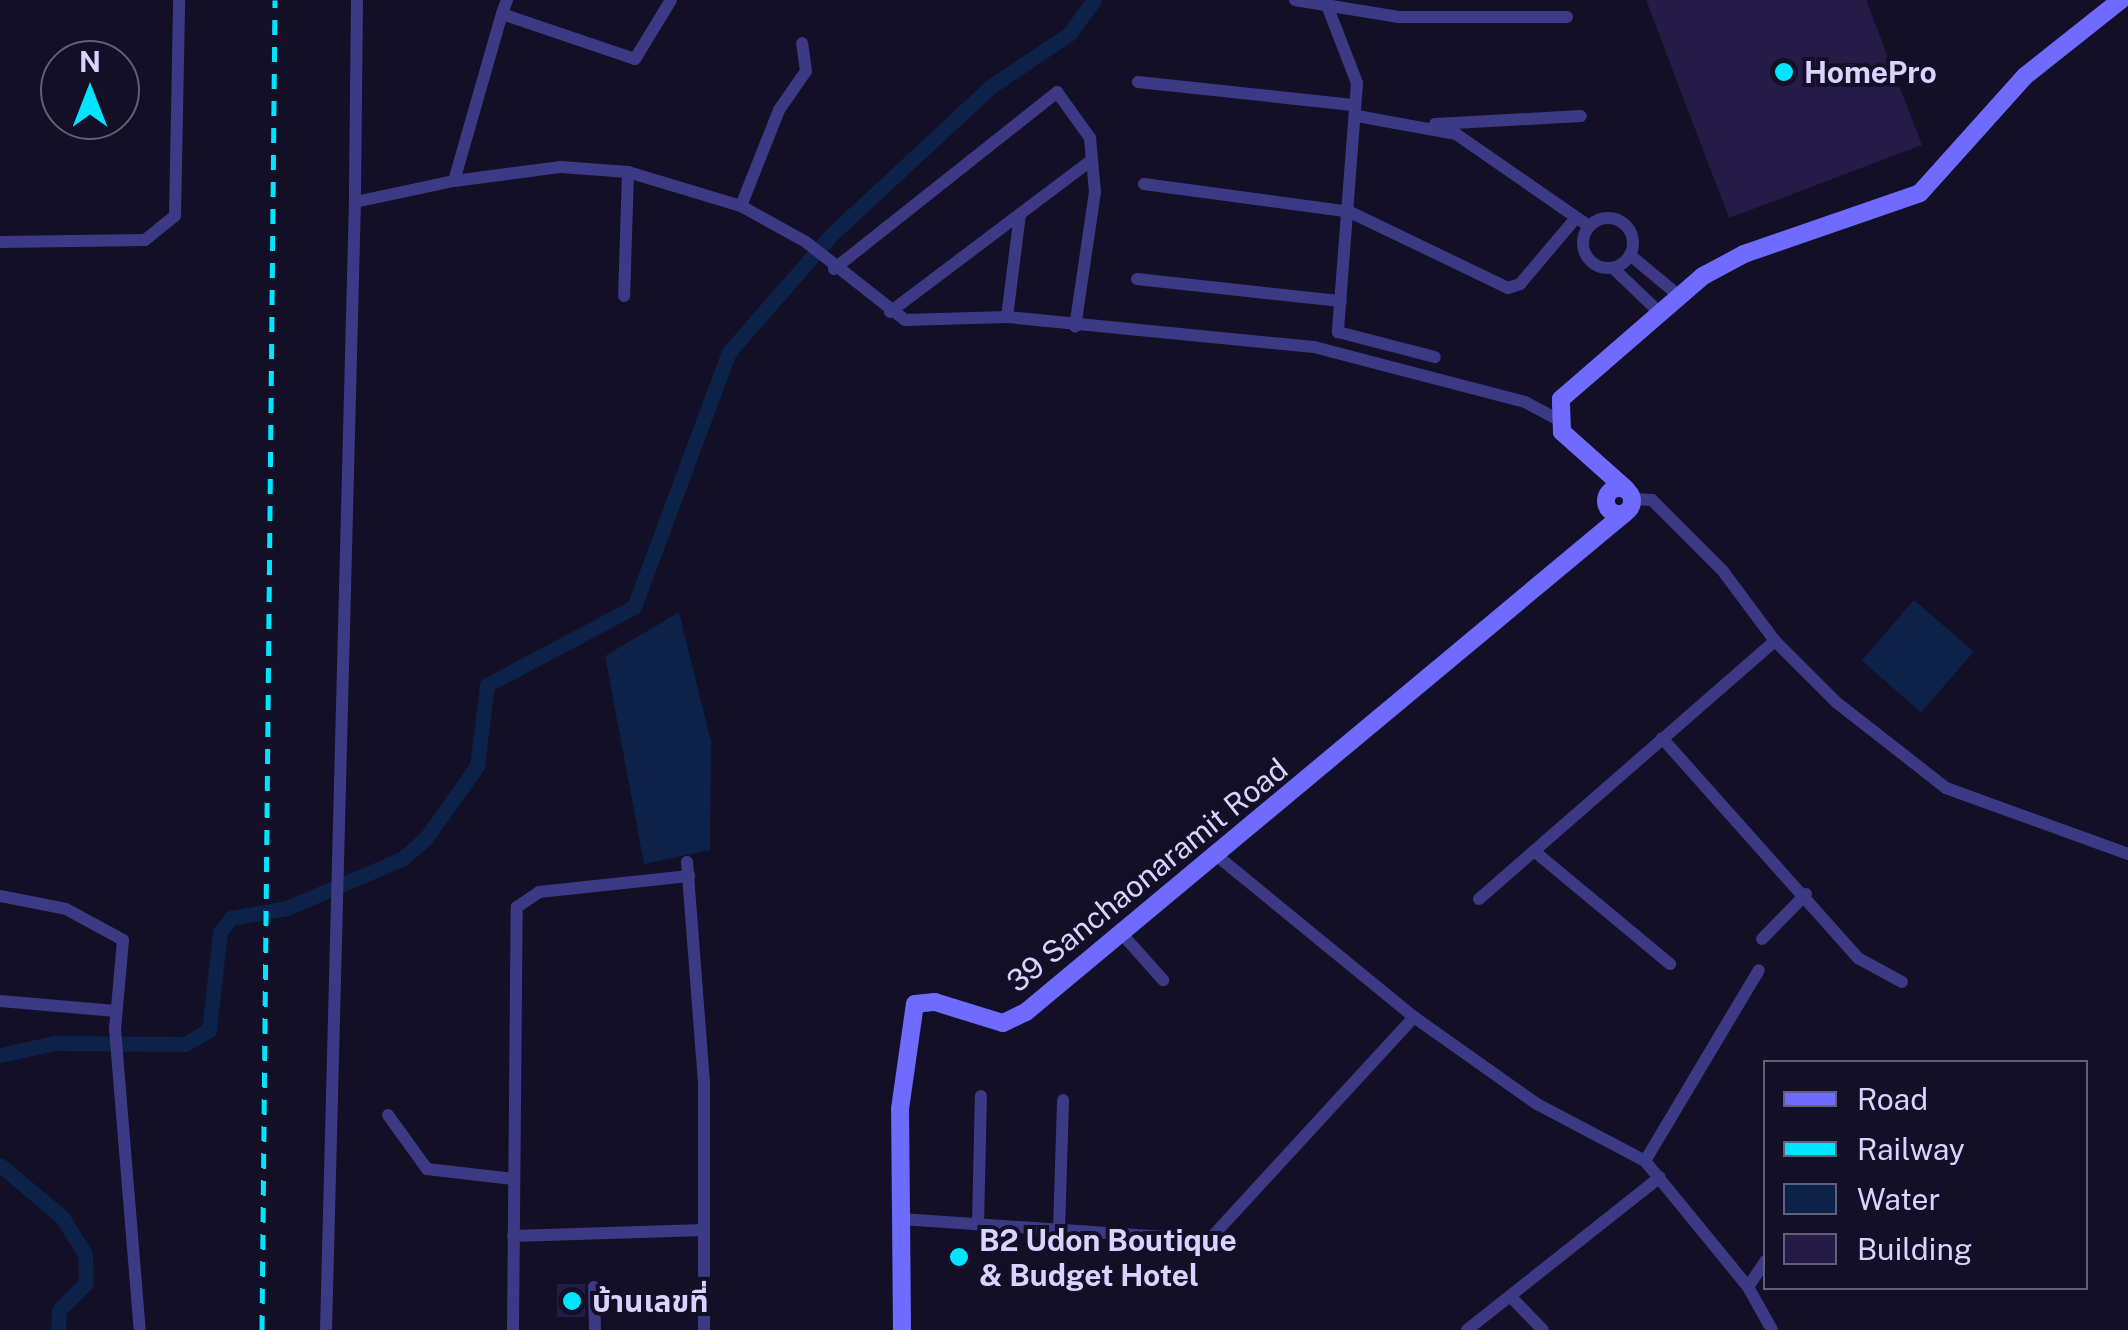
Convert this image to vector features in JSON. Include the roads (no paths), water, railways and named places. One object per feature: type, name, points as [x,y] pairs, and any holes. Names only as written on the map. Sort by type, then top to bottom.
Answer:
[{"type":"main road","points":[[1620,501],[1558,419],[1562,399],[1678,295],[1744,254],[1920,193],[2025,76],[2121,0]]},
{"type":"main road","name":"39 Sanchaonaramit Road","points":[[902,1330],[902,1065],[915,1004],[935,1002],[1003,1023],[1122,934],[1600,536],[1620,501]]},
{"type":"street","points":[[0,242],[134,241],[175,216],[179,0]]},
{"type":"street","points":[[326,1330],[356,0]]},
{"type":"street","points":[[454,181],[507,0]]},
{"type":"street","points":[[502,14],[635,60],[671,0]]},
{"type":"street","points":[[1295,0],[1400,17],[1567,17]]},
{"type":"street","points":[[1325,2],[1357,84],[1338,332],[1435,357]]},
{"type":"street","points":[[741,206],[779,110],[806,71],[802,43]]},
{"type":"street","points":[[1138,82],[1356,110],[1476,145],[1590,226],[1622,223],[1630,255],[1678,295]]},
{"type":"street","points":[[831,267],[1057,92],[1090,138],[1092,160],[1075,328]]},
{"type":"street","points":[[1418,126],[1582,116]]},
{"type":"street","points":[[890,312],[1092,160]]},
{"type":"street","points":[[354,202],[525,168],[628,172],[741,206],[812,247],[831,267],[890,312],[926,325],[1007,317],[1075,328],[1314,347],[1525,402],[1558,419]]},
{"type":"street","points":[[624,296],[628,172]]},
{"type":"street","points":[[1144,184],[1350,212],[1508,288],[1520,284],[1576,218]]},
{"type":"street","points":[[1007,317],[1020,214]]},
{"type":"street","points":[[1590,226],[1586,256],[1613,268],[1658,311]]},
{"type":"street","points":[[1613,268],[1630,255]]},
{"type":"street","points":[[1137,279],[1341,301]]},
{"type":"street","points":[[1620,501],[1652,500],[1708,556],[1774,641],[1836,702],[1946,788],[2128,854]]},
{"type":"street","points":[[1479,900],[1774,641]]},
{"type":"street","points":[[1662,738],[1806,894],[1858,958],[1902,982]]},
{"type":"street","points":[[1534,850],[1670,964]]},
{"type":"street","points":[[1216,855],[1414,1017],[1536,1104],[1644,1161],[1748,1287],[1772,1330]]},
{"type":"street","points":[[513,1330],[520,902],[538,892],[688,869],[704,1084],[704,1330]]},
{"type":"street","points":[[1762,939],[1806,894]]},
{"type":"street","points":[[0,896],[66,910],[124,940],[116,1030],[140,1330]]},
{"type":"street","points":[[1122,934],[1163,980]]},
{"type":"street","points":[[1644,1161],[1760,970]]},
{"type":"street","points":[[0,1002],[116,1011]]},
{"type":"street","points":[[901,1218],[1209,1240],[1414,1017]]},
{"type":"street","points":[[978,1224],[981,1096]]},
{"type":"street","points":[[1059,1230],[1063,1100]]},
{"type":"street","points":[[388,1115],[428,1168],[513,1179]]},
{"type":"street","points":[[1468,1330],[1660,1177]]},
{"type":"street","points":[[513,1236],[704,1230]]},
{"type":"street","points":[[1748,1287],[1763,1264]]},
{"type":"street","points":[[594,1287],[595,1330]]},
{"type":"street","points":[[1510,1296],[1543,1330]]},
{"type":"water","points":[[1914,600],[1974,652],[1921,712],[1862,660]]},
{"type":"water","points":[[679,612],[711,741],[710,850],[644,864],[605,656]]},
{"type":"waterway","points":[[0,1055],[54,1043],[185,1044],[209,1030],[220,932],[231,918],[287,908],[402,859],[426,838],[477,766],[487,685],[634,607],[729,352],[831,235],[990,87],[1069,34],[1094,0]]},
{"type":"waterway","points":[[0,1165],[62,1217],[85,1254],[86,1283],[59,1310],[58,1330]]},
{"type":"railway","points":[[262,1330],[275,0]]},
{"type":"place","name":"HomePro","points":[[1784,72]]},
{"type":"place","name":"B2 Udon Boutique & Budget Hotel","points":[[959,1257]]},
{"type":"place","name":"บ้านเลขที่","points":[[572,1301]]}]
